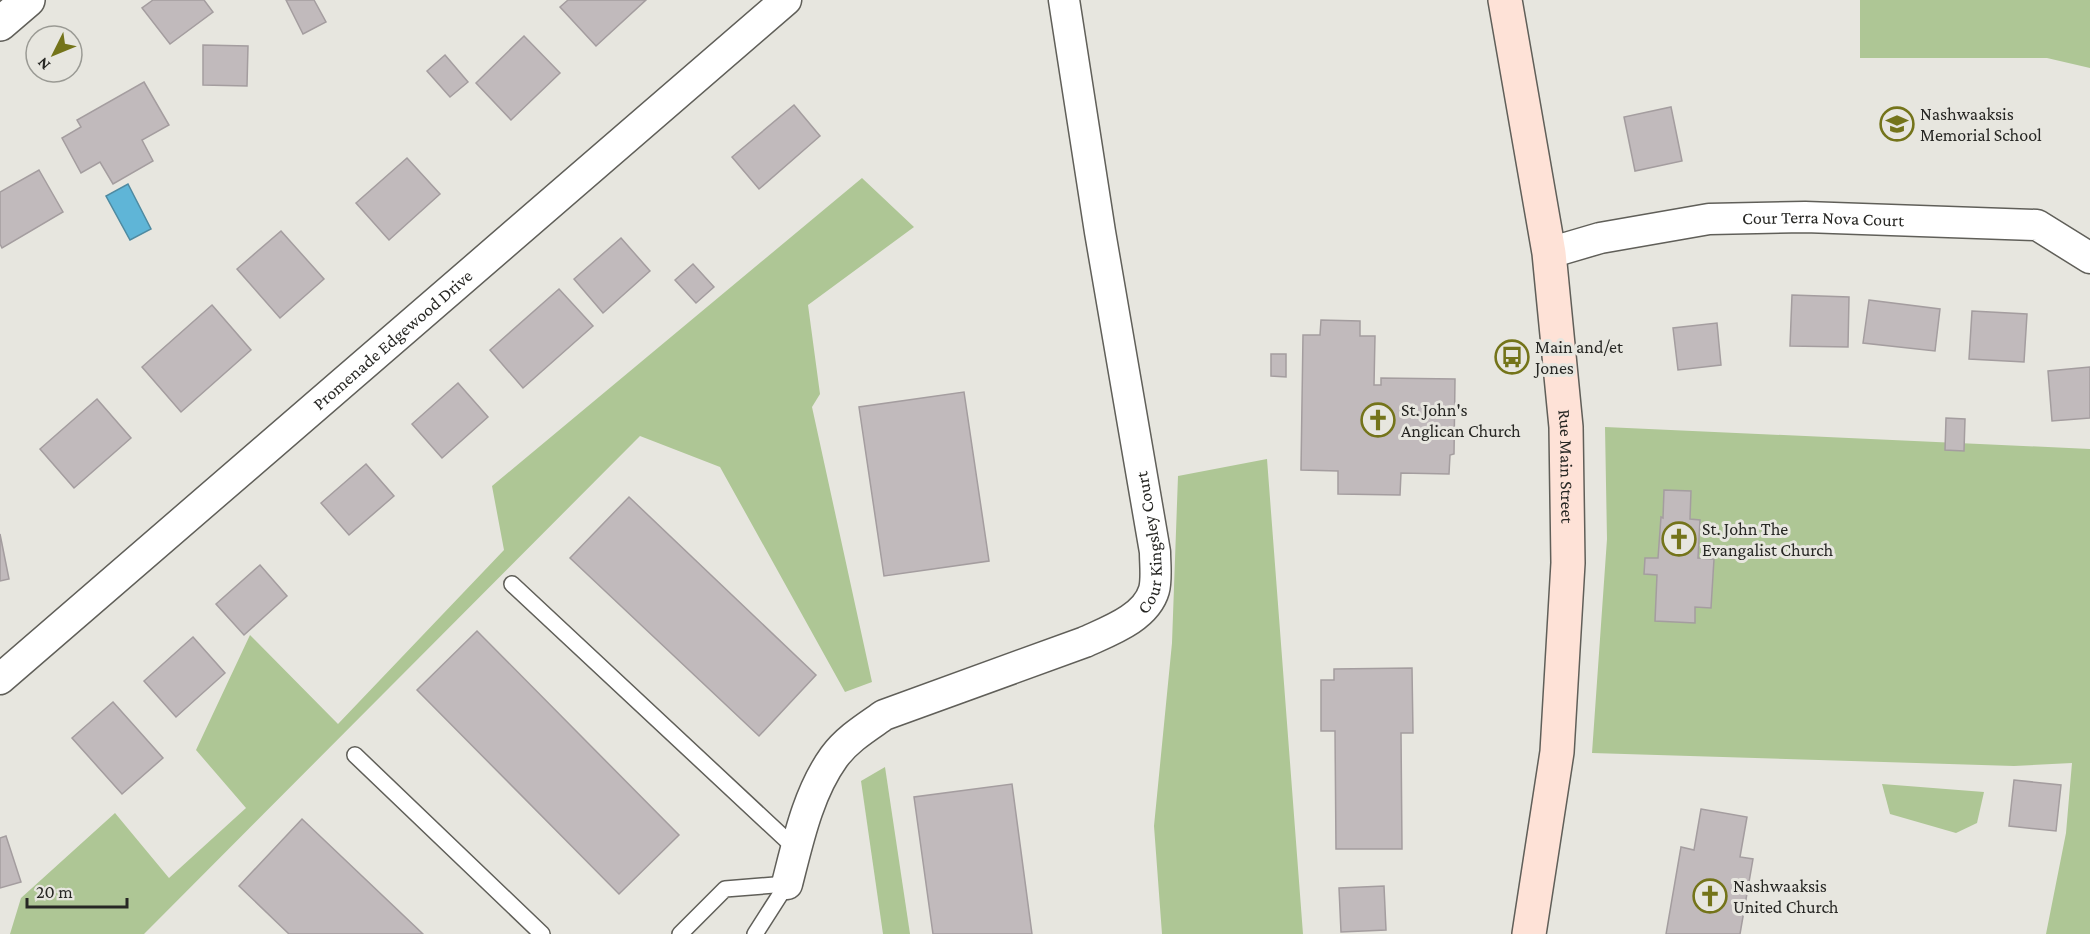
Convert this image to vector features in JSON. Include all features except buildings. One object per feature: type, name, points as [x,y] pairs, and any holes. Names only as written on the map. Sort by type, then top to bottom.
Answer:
[{"type":"main road","name":"Rue Main Street","points":[[1505,0],[1549,253],[1566,428],[1568,563],[1557,752],[1529,934]]},
{"type":"street","points":[[0,24],[28,0]]},
{"type":"street","name":"Promenade Edgewood Drive","points":[[0,679],[786,0]]},
{"type":"street","name":"Cour Kingsley Court","points":[[787,884],[816,787],[835,756],[858,732],[884,715],[1085,642],[1112,630],[1143,609],[1154,590],[1155,552],[1100,231],[1064,0]]},
{"type":"street","name":"Cour Terra Nova Court","points":[[1549,253],[1600,238],[1709,219],[1805,217],[2037,225],[2090,258]]},
{"type":"lane","points":[[512,584],[796,849]]},
{"type":"lane","points":[[355,755],[542,934]]},
{"type":"lane","points":[[680,934],[725,889],[787,884]]},
{"type":"lane","points":[[755,934],[787,884]]},
{"type":"green space","points":[[1860,0],[2090,0],[2090,68],[2047,58],[1860,58]]},
{"type":"green space","points":[[862,178],[914,227],[808,305],[820,394],[812,407],[872,682],[845,692],[720,467],[640,436],[144,934],[10,934],[21,898],[115,813],[169,878],[246,808],[196,750],[250,635],[338,724],[504,550],[492,486]]},
{"type":"green space","points":[[1605,427],[2090,449],[2090,934],[2046,934],[2066,833],[2072,763],[2014,766],[1592,753],[1607,539]],"holes":[[[1664,490],[1691,491],[1690,519],[1700,520],[1698,558],[1714,559],[1711,608],[1695,607],[1695,622],[1645,558],[1658,558]]]},
{"type":"green space","points":[[1267,459],[1303,934],[1162,934],[1154,826],[1172,643],[1178,476]]},
{"type":"green space","points":[[885,767],[910,934],[883,934],[861,781]]},
{"type":"green space","points":[[1882,784],[1984,792],[1977,823],[1956,833],[1890,814]]},
{"type":"water","points":[[128,184],[151,229],[130,240],[106,196]]},
{"type":"place","name":"Nashwaaksis Memorial School","points":[[1897,124]]},
{"type":"place","name":"Main and/et Jones","points":[[1512,357]]},
{"type":"place","name":"St. John's Anglican Church","points":[[1378,420]]},
{"type":"place","name":"St. John The Evangalist Church","points":[[1679,539]]},
{"type":"place","name":"Nashwaaksis United Church","points":[[1710,896]]}]
